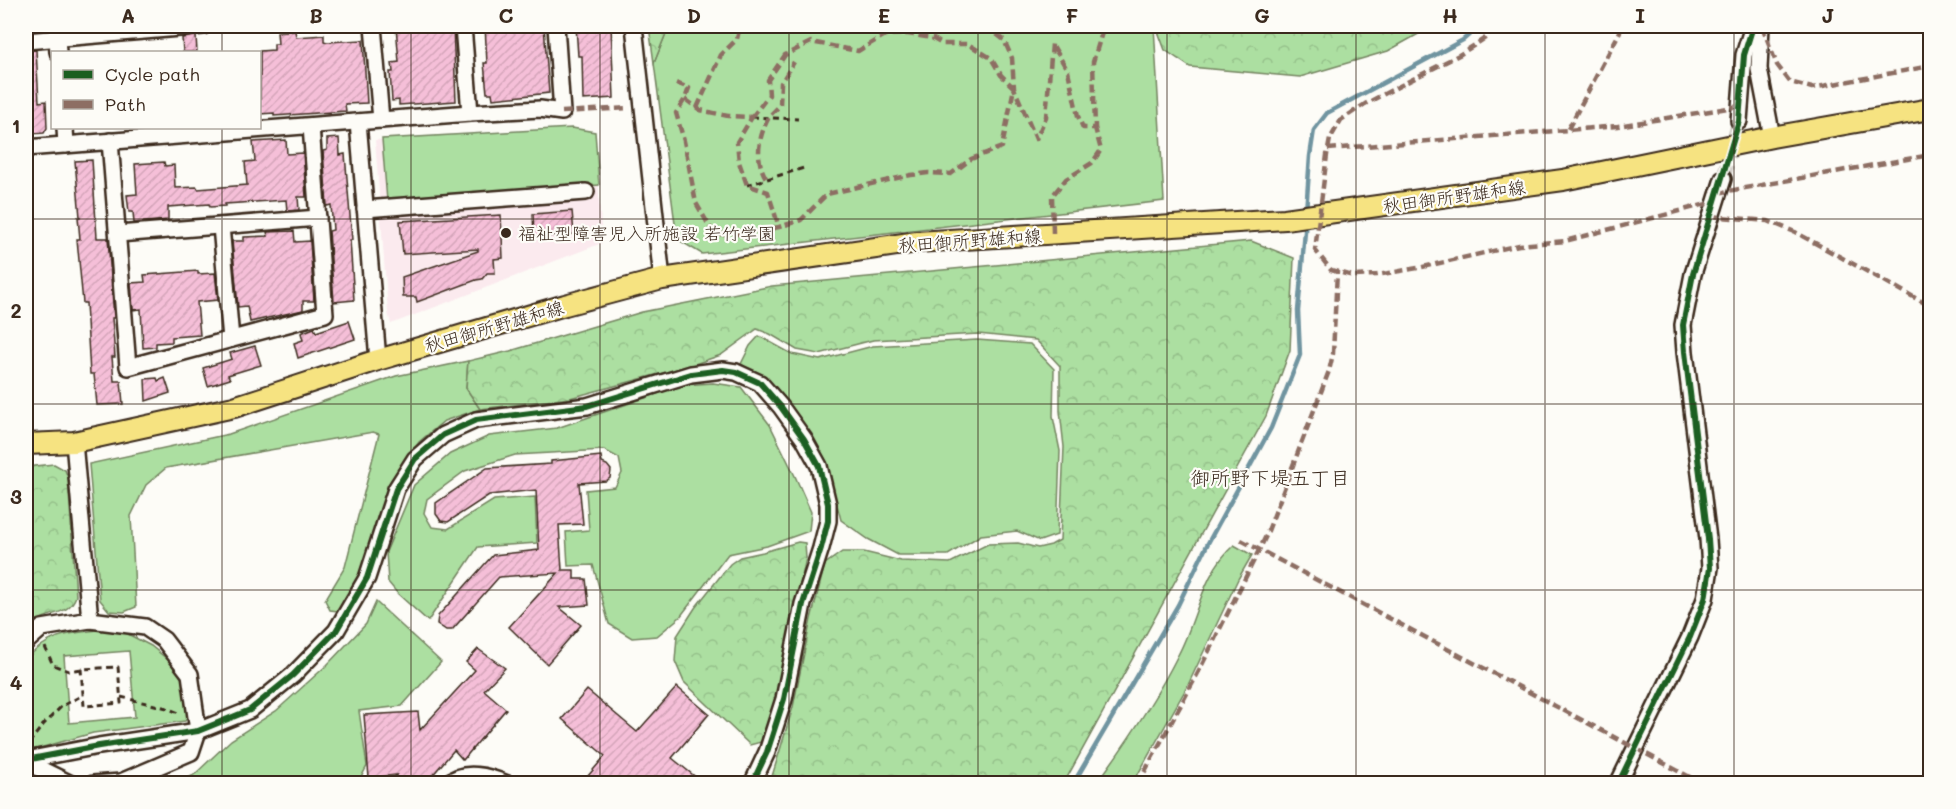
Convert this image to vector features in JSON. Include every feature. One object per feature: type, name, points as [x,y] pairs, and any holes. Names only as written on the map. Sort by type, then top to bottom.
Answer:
[{"type":"main road","name":"秋田御所野雄和線","points":[[26,444],[74,442],[234,407],[378,360],[662,279],[917,242],[1285,219],[1341,212],[1563,180],[1930,109]]},
{"type":"street","points":[[26,41],[203,26]]},
{"type":"street","points":[[373,26],[381,120]]},
{"type":"street","points":[[463,26],[470,113]]},
{"type":"street","points":[[26,148],[470,113],[540,109],[562,112],[556,26]]},
{"type":"street","points":[[634,26],[662,279]]},
{"type":"street","points":[[1739,121],[1744,55],[1753,26]]},
{"type":"street","points":[[1761,26],[1759,69],[1772,138]]},
{"type":"street","points":[[358,122],[378,360]]},
{"type":"street","points":[[110,141],[128,368],[325,314],[311,126]]},
{"type":"street","points":[[64,129],[66,145]]},
{"type":"street","points":[[1618,783],[1690,637],[1705,599],[1710,567],[1708,539],[1684,352],[1683,325],[1696,265],[1722,179]]},
{"type":"street","points":[[365,209],[586,192]]},
{"type":"street","points":[[118,234],[318,218]]},
{"type":"street","points":[[221,226],[231,339]]},
{"type":"street","points":[[26,761],[197,726],[250,710],[293,675],[336,631],[367,578],[396,489],[416,459],[443,435],[476,420],[587,406],[691,374],[723,370],[736,372],[760,383],[804,439],[819,466],[828,504],[828,521],[803,604],[784,699],[767,752],[752,783]]},
{"type":"street","points":[[74,442],[90,620]]},
{"type":"street","points":[[26,642],[42,628],[90,620],[145,627],[164,640],[190,674],[197,726],[191,752],[121,782],[93,783]]},
{"type":"street","points":[[26,761],[71,783]]},
{"type":"street","points":[[447,783],[472,774],[507,783]]},
{"type":"path","points":[[893,26],[893,34]]},
{"type":"path","points":[[918,26],[929,31],[932,38]]},
{"type":"path","points":[[752,117],[798,119]]},
{"type":"path","points":[[747,185],[804,168]]},
{"type":"path","points":[[39,630],[53,665],[69,671],[81,669],[118,667],[120,703],[84,706],[81,669]]},
{"type":"path","points":[[26,748],[43,725],[62,706],[83,695]]},
{"type":"path","points":[[120,697],[167,708],[197,726]]},
{"type":"shaded area","points":[[572,128],[595,132],[602,243],[391,324],[388,313],[375,140]]},
{"type":"green space","points":[[649,26],[669,26],[654,63]]},
{"type":"green space","points":[[669,26],[1154,26],[1164,201],[702,254],[677,239],[654,63]]},
{"type":"green space","points":[[1156,26],[1433,26],[1388,51],[1300,77],[1190,67],[1165,50]]},
{"type":"green space","points":[[572,128],[595,132],[599,185],[387,201],[382,139]]},
{"type":"green space","points":[[1251,241],[1294,258],[1290,350],[1266,416],[1064,783],[770,783],[793,707],[825,564],[842,552],[864,552],[901,561],[950,563],[988,544],[1018,543],[1038,548],[1060,540],[1064,447],[1060,411],[1060,366],[1036,340],[978,334],[873,340],[819,354],[797,350],[757,329],[721,355],[570,398],[480,409],[466,388],[468,361],[642,312],[772,286]]},
{"type":"green space","points":[[759,336],[792,354],[820,360],[873,346],[977,340],[1030,344],[1054,369],[1053,417],[1060,451],[1057,535],[1040,541],[1017,531],[981,535],[948,555],[898,555],[868,539],[841,520],[825,459],[789,406],[767,381],[741,364],[750,346]]},
{"type":"green space","points":[[468,361],[466,388],[480,409],[444,421],[419,442],[393,479],[377,533],[358,582],[338,611],[330,610],[325,600],[345,567],[379,434],[373,432],[166,468],[146,485],[131,516],[136,607],[124,612],[109,611],[100,600],[89,464],[229,434],[396,376]]},
{"type":"green space","points":[[713,383],[741,387],[770,425],[811,512],[809,531],[767,546],[728,554],[680,617],[657,636],[632,638],[609,624],[593,565],[568,566],[566,532],[589,530],[586,490],[615,487],[622,473],[619,458],[604,450],[515,455],[465,471],[427,499],[424,513],[432,527],[448,529],[494,500],[535,497],[537,543],[478,547],[428,621],[388,582],[386,552],[414,485],[450,454],[489,436],[557,428],[683,385]]},
{"type":"green space","points":[[54,464],[65,470],[68,478],[76,596],[66,609],[39,620],[26,632],[26,467]]},
{"type":"green space","points":[[798,542],[805,543],[806,558],[778,690],[761,742],[750,745],[684,682],[675,661],[677,636],[695,608],[730,564],[740,557]]},
{"type":"green space","points":[[1234,545],[1252,555],[1238,579],[1188,685],[1133,783],[1097,783],[1130,737],[1160,689],[1185,641],[1214,569]]},
{"type":"green space","points":[[376,602],[441,662],[402,706],[359,711],[367,766],[358,783],[178,783],[194,775],[231,740],[276,711],[327,665],[366,624]]},
{"type":"green space","points":[[98,630],[122,631],[151,646],[172,663],[185,683],[190,712],[185,721],[93,733],[29,751],[26,749],[26,659],[51,640],[67,634]],"holes":[[[129,651],[135,717],[69,723],[64,656]]]},
{"type":"building","points":[[396,26],[453,26],[456,101],[399,105],[399,100],[392,101],[390,72],[393,72],[392,63],[399,62]]},
{"type":"building","points":[[485,26],[544,26],[549,93],[493,99],[492,93],[487,93],[484,63],[487,63]]},
{"type":"building","points":[[576,26],[611,26],[614,98],[583,100],[582,56],[578,56]]},
{"type":"building","points":[[295,31],[296,37],[324,35],[324,41],[327,42],[363,40],[367,103],[345,104],[346,111],[274,116],[274,113],[261,114],[260,51],[274,50],[274,44],[278,44],[277,32]]},
{"type":"building","points":[[196,36],[197,51],[183,51],[182,38]]},
{"type":"building","points":[[36,50],[39,102],[46,101],[47,128],[44,133],[30,134],[29,119],[26,119],[26,51]]},
{"type":"building","points":[[339,138],[340,155],[345,154],[354,300],[334,302],[329,231],[333,230],[331,205],[327,206],[323,151],[327,150],[327,139]]},
{"type":"building","points":[[286,140],[287,154],[303,153],[306,197],[298,197],[299,210],[287,211],[286,200],[210,207],[209,204],[168,207],[168,220],[134,223],[133,212],[129,212],[127,195],[137,194],[135,164],[164,162],[165,166],[174,165],[175,188],[197,187],[198,189],[247,185],[245,162],[255,161],[253,142]]},
{"type":"building","points":[[92,160],[97,238],[108,238],[114,318],[112,318],[115,357],[112,357],[114,381],[121,381],[123,404],[97,405],[94,374],[90,374],[86,303],[83,303],[77,239],[80,239],[78,217],[80,217],[75,161]]},
{"type":"building","points":[[572,211],[574,234],[534,237],[533,214]]},
{"type":"building","points":[[501,215],[503,258],[494,259],[495,273],[487,273],[482,279],[417,302],[416,297],[403,297],[402,277],[478,251],[478,249],[403,254],[400,221]]},
{"type":"building","points":[[294,231],[295,242],[310,241],[314,301],[303,301],[303,310],[250,322],[247,306],[238,307],[232,241],[244,241],[244,237],[268,236],[267,232]]},
{"type":"building","points":[[198,271],[198,274],[215,273],[218,300],[197,302],[200,335],[172,337],[172,342],[156,343],[156,347],[143,348],[141,309],[133,310],[131,283],[145,282],[144,275]]},
{"type":"building","points":[[349,321],[355,339],[298,358],[294,343],[303,340],[301,333],[314,328],[316,332]]},
{"type":"building","points":[[255,346],[261,365],[228,375],[230,379],[208,386],[203,368],[232,359],[230,353]]},
{"type":"building","points":[[157,378],[158,381],[165,378],[170,393],[146,401],[145,379]]},
{"type":"building","points":[[601,456],[602,463],[611,470],[610,478],[606,481],[579,483],[583,524],[559,525],[562,570],[574,570],[574,579],[586,579],[589,605],[559,607],[581,625],[547,664],[509,627],[558,573],[499,577],[452,630],[446,630],[437,624],[438,616],[493,555],[539,550],[536,490],[489,495],[448,522],[441,521],[436,514],[436,503],[487,468],[551,464],[551,461]]},
{"type":"building","points":[[478,649],[505,668],[484,690],[506,709],[463,760],[454,750],[426,783],[390,783],[397,775],[369,778],[364,715],[418,712],[420,730],[475,670],[466,662]]},
{"type":"building","points":[[677,687],[709,714],[672,758],[703,783],[582,783],[605,756],[562,719],[587,690],[637,732]]},
{"type":"waterway","points":[[1306,212],[1314,130],[1327,113],[1463,40],[1479,26]]},
{"type":"waterway","points":[[1073,784],[1178,605],[1208,543],[1271,428],[1300,355],[1298,311],[1306,220]]},
{"type":"tunnel","points":[[1723,179],[1739,121]]},
{"type":"marked path","points":[[697,108],[721,55],[737,39],[740,26]]},
{"type":"marked path","points":[[831,26],[853,28],[866,26]]},
{"type":"marked path","points":[[986,26],[1004,40],[1012,58],[1014,88],[1036,139],[1046,117],[1052,44],[1068,71],[1083,128],[1095,128],[1093,62],[1104,26]]},
{"type":"marked path","points":[[1491,26],[1487,37],[1459,55],[1365,104],[1341,120],[1330,139],[1315,250],[1331,270],[1353,276],[1377,275],[1418,268],[1519,245],[1565,241],[1714,202]]},
{"type":"marked path","points":[[1568,129],[1623,26]]},
{"type":"marked path","points":[[1762,26],[1777,65],[1790,82],[1812,88],[1930,66]]},
{"type":"marked path","points":[[676,83],[689,88],[676,113],[696,203],[714,234],[741,234],[779,227],[801,220],[827,194],[911,175],[951,174],[971,159],[1002,147],[1014,88],[1001,75],[991,58],[968,44],[942,44],[932,38],[908,34],[885,35],[858,51],[811,42],[785,55],[768,80],[769,95],[752,117]]},
{"type":"marked path","points":[[766,178],[760,164],[760,141],[769,117],[780,105],[781,83],[794,62]]},
{"type":"marked path","points":[[685,99],[700,110],[728,116],[752,117],[737,142],[739,162],[747,185],[768,192],[779,227]]},
{"type":"marked path","points":[[1328,149],[1618,126],[1740,106]]},
{"type":"marked path","points":[[562,112],[628,108]]},
{"type":"marked path","points":[[1053,233],[1052,196],[1066,179],[1092,163],[1101,150],[1095,128]]},
{"type":"marked path","points":[[1717,193],[1930,155]]},
{"type":"marked path","points":[[1710,216],[1768,221],[1795,232],[1930,306]]},
{"type":"marked path","points":[[1138,784],[1197,675],[1266,536],[1329,371],[1333,354],[1337,271]]},
{"type":"marked path","points":[[1241,540],[1703,784]]},
{"type":"cycle path","points":[[1618,784],[1690,637],[1705,599],[1710,568],[1708,539],[1683,325],[1693,274],[1739,121],[1744,55],[1753,26]]},
{"type":"cycle path","points":[[26,760],[198,731],[250,710],[293,675],[336,631],[367,578],[396,489],[415,459],[443,435],[476,420],[587,406],[691,374],[723,370],[736,372],[760,383],[781,407],[804,439],[819,466],[828,504],[828,521],[803,604],[784,699],[767,752],[752,784]]},
{"type":"place","name":"福祉型障害児入所施設 若竹学園","points":[[506,233]]},
{"type":"district","name":"御所野下堤五丁目","points":[[1270,477]]}]
